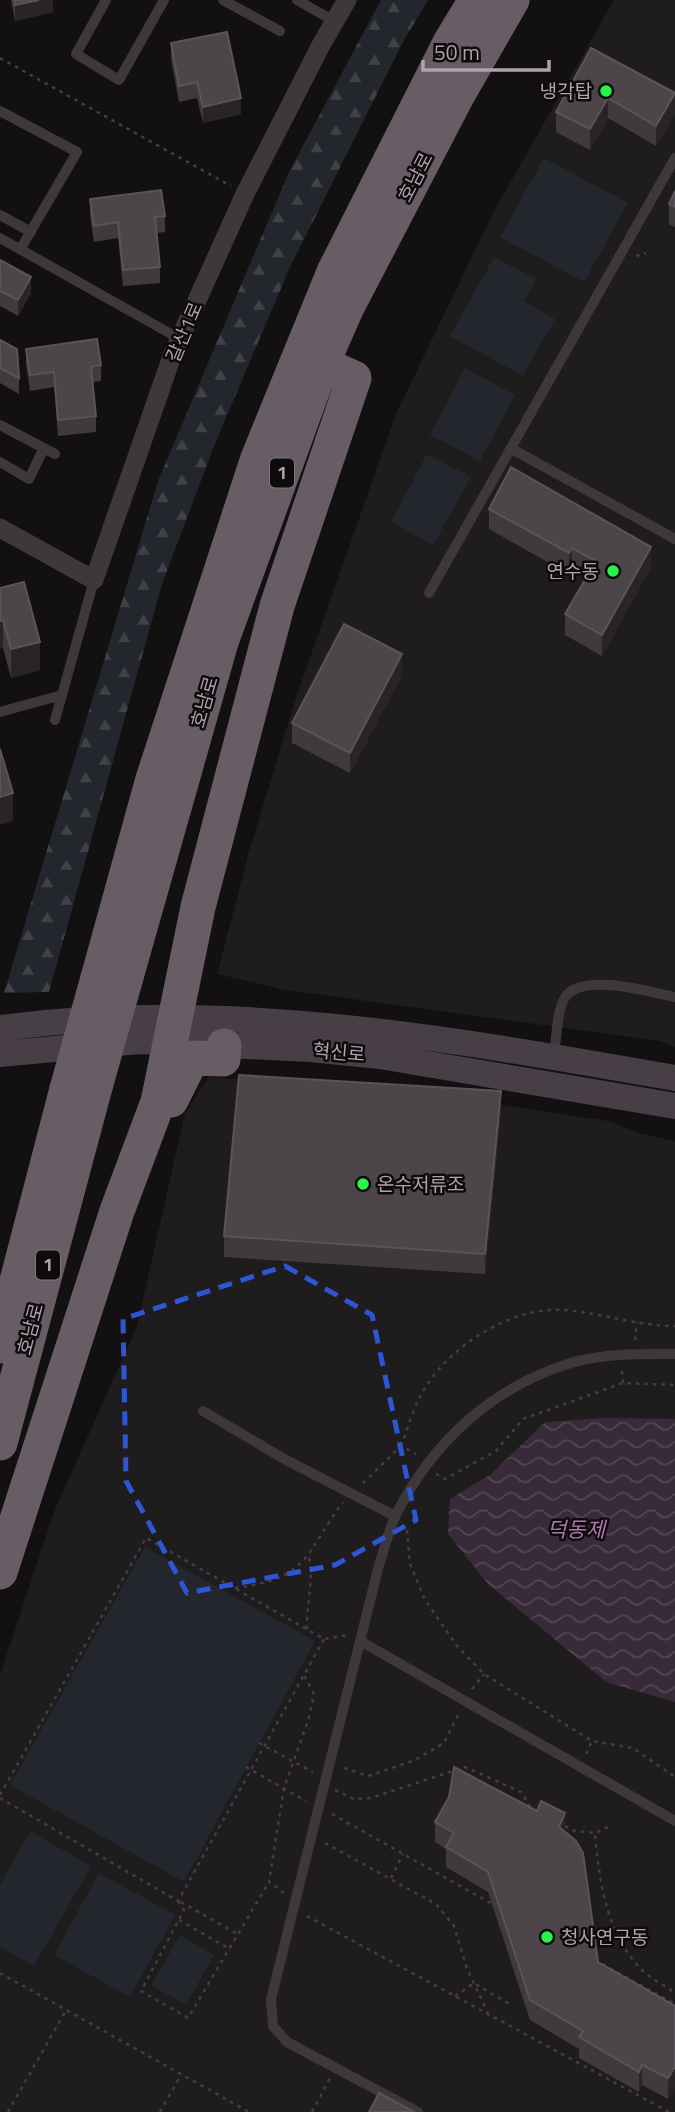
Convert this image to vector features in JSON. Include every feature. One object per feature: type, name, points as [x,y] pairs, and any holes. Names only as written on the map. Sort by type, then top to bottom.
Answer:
[{"type":"highway","name":"호남로","points":[[112,977],[158,766],[258,458],[334,272],[451,41],[476,0]]},
{"type":"highway","name":"호남로","points":[[0,1346],[81,1088],[112,977],[221,642],[322,364],[346,309],[458,94],[512,0]]},
{"type":"highway","points":[[0,1572],[117,1211],[158,1102],[198,906],[277,606],[354,378],[322,364]]},
{"type":"highway","points":[[158,1102],[169,1103],[192,1058],[223,1059],[224,1046]]},
{"type":"highway","name":"호남로","points":[[0,1443],[81,1088]]},
{"type":"main road","name":"혁신로","points":[[0,1027],[41,1022],[174,1029],[382,1032],[675,1078]]},
{"type":"main road","name":"혁신로","points":[[0,1054],[139,1041],[174,1029],[224,1046],[380,1056],[675,1106]]},
{"type":"street","name":"갈산1로","points":[[94,580],[180,339],[245,194],[347,0]]},
{"type":"street","points":[[0,528],[94,580]]},
{"type":"lane","points":[[106,0],[76,54],[119,80],[164,0]]},
{"type":"lane","points":[[223,0],[281,31]]},
{"type":"lane","points":[[297,0],[334,21]]},
{"type":"lane","points":[[0,111],[77,152],[21,248]]},
{"type":"lane","points":[[429,593],[675,158]]},
{"type":"lane","points":[[0,215],[31,232]]},
{"type":"lane","points":[[0,238],[180,339]]},
{"type":"lane","points":[[0,425],[55,454]]},
{"type":"lane","points":[[0,462],[29,479],[44,448]]},
{"type":"lane","points":[[512,449],[675,539]]},
{"type":"lane","points":[[55,720],[94,580]]},
{"type":"lane","points":[[0,712],[62,695]]},
{"type":"lane","points":[[550,1085],[559,1014],[564,998],[574,989],[591,983],[675,997]]},
{"type":"lane","points":[[418,2112],[288,2042],[273,2026],[271,1999],[362,1642],[378,1569],[395,1516],[419,1473],[445,1441],[476,1412],[519,1385],[575,1362],[624,1354],[675,1354]]},
{"type":"lane","points":[[203,1411],[395,1516]]},
{"type":"lane","points":[[362,1642],[675,1821]]},
{"type":"path","points":[[0,58],[233,188]]},
{"type":"path","points":[[635,256],[646,253]]},
{"type":"path","points":[[235,1588],[265,1584],[292,1572],[309,1557],[323,1529],[351,1494],[401,1446],[421,1395],[436,1374],[476,1335],[511,1318],[561,1310],[675,1326]]},
{"type":"path","points":[[635,1340],[636,1322]]},
{"type":"path","points":[[622,1371],[623,1382]]},
{"type":"path","points":[[436,1474],[445,1479],[496,1451],[523,1419],[623,1382],[675,1385]]},
{"type":"path","points":[[401,1446],[417,1455]]},
{"type":"path","points":[[407,1530],[410,1564],[425,1600],[457,1646],[484,1674],[592,1741],[633,1748],[675,1777]]},
{"type":"path","points":[[237,1933],[0,1796],[146,1538],[324,1639],[348,1636]]},
{"type":"path","points":[[307,1629],[306,1602],[313,1576],[309,1557]]},
{"type":"path","points":[[178,1900],[324,1639]]},
{"type":"path","points":[[472,1689],[484,1674]]},
{"type":"path","points":[[178,1900],[184,1910],[141,1992],[187,2018],[269,1882],[284,1788],[291,1760],[308,1721],[314,1694],[304,1675]]},
{"type":"path","points":[[341,1767],[368,1776],[415,1760],[444,1742],[460,1711]]},
{"type":"path","points":[[586,1754],[592,1741]]},
{"type":"path","points":[[259,1743],[316,1773]]},
{"type":"path","points":[[246,1767],[309,1802]]},
{"type":"path","points":[[335,1790],[354,1799],[371,1798],[464,1767],[521,1791],[531,1808],[542,1814]]},
{"type":"path","points":[[329,1812],[498,1907]]},
{"type":"path","points":[[564,1826],[575,1831],[595,1833],[608,1827]]},
{"type":"path","points":[[595,1833],[605,1904],[621,1942],[640,1969],[675,1993]]},
{"type":"path","points":[[322,1842],[436,1904],[454,1926],[474,1983],[488,2013]]},
{"type":"path","points":[[391,1878],[403,1854]]},
{"type":"path","points":[[269,1882],[286,1895]]},
{"type":"path","points":[[304,1914],[669,2112]]},
{"type":"path","points":[[179,1920],[228,1948]]},
{"type":"path","points":[[594,1959],[675,2004]]},
{"type":"path","points":[[0,1973],[249,2112]]},
{"type":"path","points":[[456,1996],[474,1983]]},
{"type":"path","points":[[474,1983],[511,2005]]},
{"type":"path","points":[[8,2112],[65,2011]]},
{"type":"path","points":[[312,2112],[337,2066]]},
{"type":"path","points":[[160,2112],[181,2075]]},
{"type":"highlighted area","points":[[285,1266],[372,1315],[416,1520],[335,1565],[187,1593],[126,1481],[123,1319]]},
{"type":"shaded area","points":[[614,0],[675,0],[675,1047],[660,1041],[286,990],[217,974],[249,852],[296,697],[396,414],[494,211]]},
{"type":"shaded area","points":[[209,1077],[455,1098],[608,1121],[638,1133],[675,1141],[675,2112],[0,2112],[0,1675],[54,1512],[137,1326],[185,1113]]},
{"type":"green space","points":[[381,0],[428,0],[403,42],[290,267],[214,446],[162,584],[49,992],[4,993],[158,481],[289,172]]},
{"type":"green space","points":[[544,158],[628,203],[584,282],[500,237]]},
{"type":"green space","points":[[494,257],[536,279],[524,301],[555,319],[523,376],[450,336]]},
{"type":"green space","points":[[465,368],[515,395],[480,461],[430,435]]},
{"type":"green space","points":[[427,454],[471,477],[433,545],[391,522]]},
{"type":"green space","points":[[145,1547],[315,1641],[184,1882],[10,1785]]},
{"type":"green space","points":[[30,1831],[91,1866],[34,1966],[0,1947],[0,1885]]},
{"type":"green space","points":[[99,1873],[175,1915],[130,1997],[54,1955]]},
{"type":"green space","points":[[180,1935],[214,1955],[186,2005],[151,1985]]},
{"type":"water","name":"덕동제","points":[[605,1418],[675,1419],[675,1702],[606,1682],[488,1584],[448,1534],[450,1499],[491,1474],[545,1422]]},
{"type":"building","points":[[14,0],[39,0],[15,5]]},
{"type":"building","points":[[227,32],[241,98],[203,107],[197,82],[179,86],[171,43]]},
{"type":"building","points":[[591,48],[675,93],[656,126],[608,98],[590,129],[556,112]]},
{"type":"building","points":[[161,190],[165,216],[155,217],[160,267],[123,270],[118,222],[94,226],[90,199]]},
{"type":"building","points":[[675,191],[675,207],[669,204]]},
{"type":"building","points":[[0,260],[31,277],[18,300],[0,291]]},
{"type":"building","points":[[97,339],[101,365],[91,367],[96,416],[58,420],[54,372],[30,375],[26,349]]},
{"type":"building","points":[[0,340],[17,349],[19,378],[0,368]]},
{"type":"building","name":"연수동","points":[[511,467],[651,547],[602,635],[565,614],[596,561],[572,548],[569,553],[489,509]]},
{"type":"building","points":[[24,582],[40,642],[11,649],[3,620],[0,621],[0,588]]},
{"type":"building","points":[[344,624],[402,654],[350,753],[292,723]]},
{"type":"building","points":[[0,749],[13,793],[0,797]]},
{"type":"building","name":"온수저류조","points":[[239,1075],[501,1091],[485,1254],[224,1236]]},
{"type":"building","name":"청사연구동","points":[[454,1767],[537,1811],[541,1801],[565,1813],[559,1827],[576,1841],[583,1853],[598,1962],[675,2006],[675,2067],[668,2078],[642,2065],[639,2072],[579,2037],[583,2031],[530,2000],[488,1872],[446,1847],[454,1833],[435,1822],[449,1797]]},
{"type":"building","points":[[379,2093],[414,2112],[369,2112]]},
{"type":"place","name":"냉각탑","points":[[606,91]]},
{"type":"place","name":"연수동","points":[[613,571]]},
{"type":"place","name":"온수저류조","points":[[363,1184]]},
{"type":"place","name":"청사연구동","points":[[547,1937]]}]
